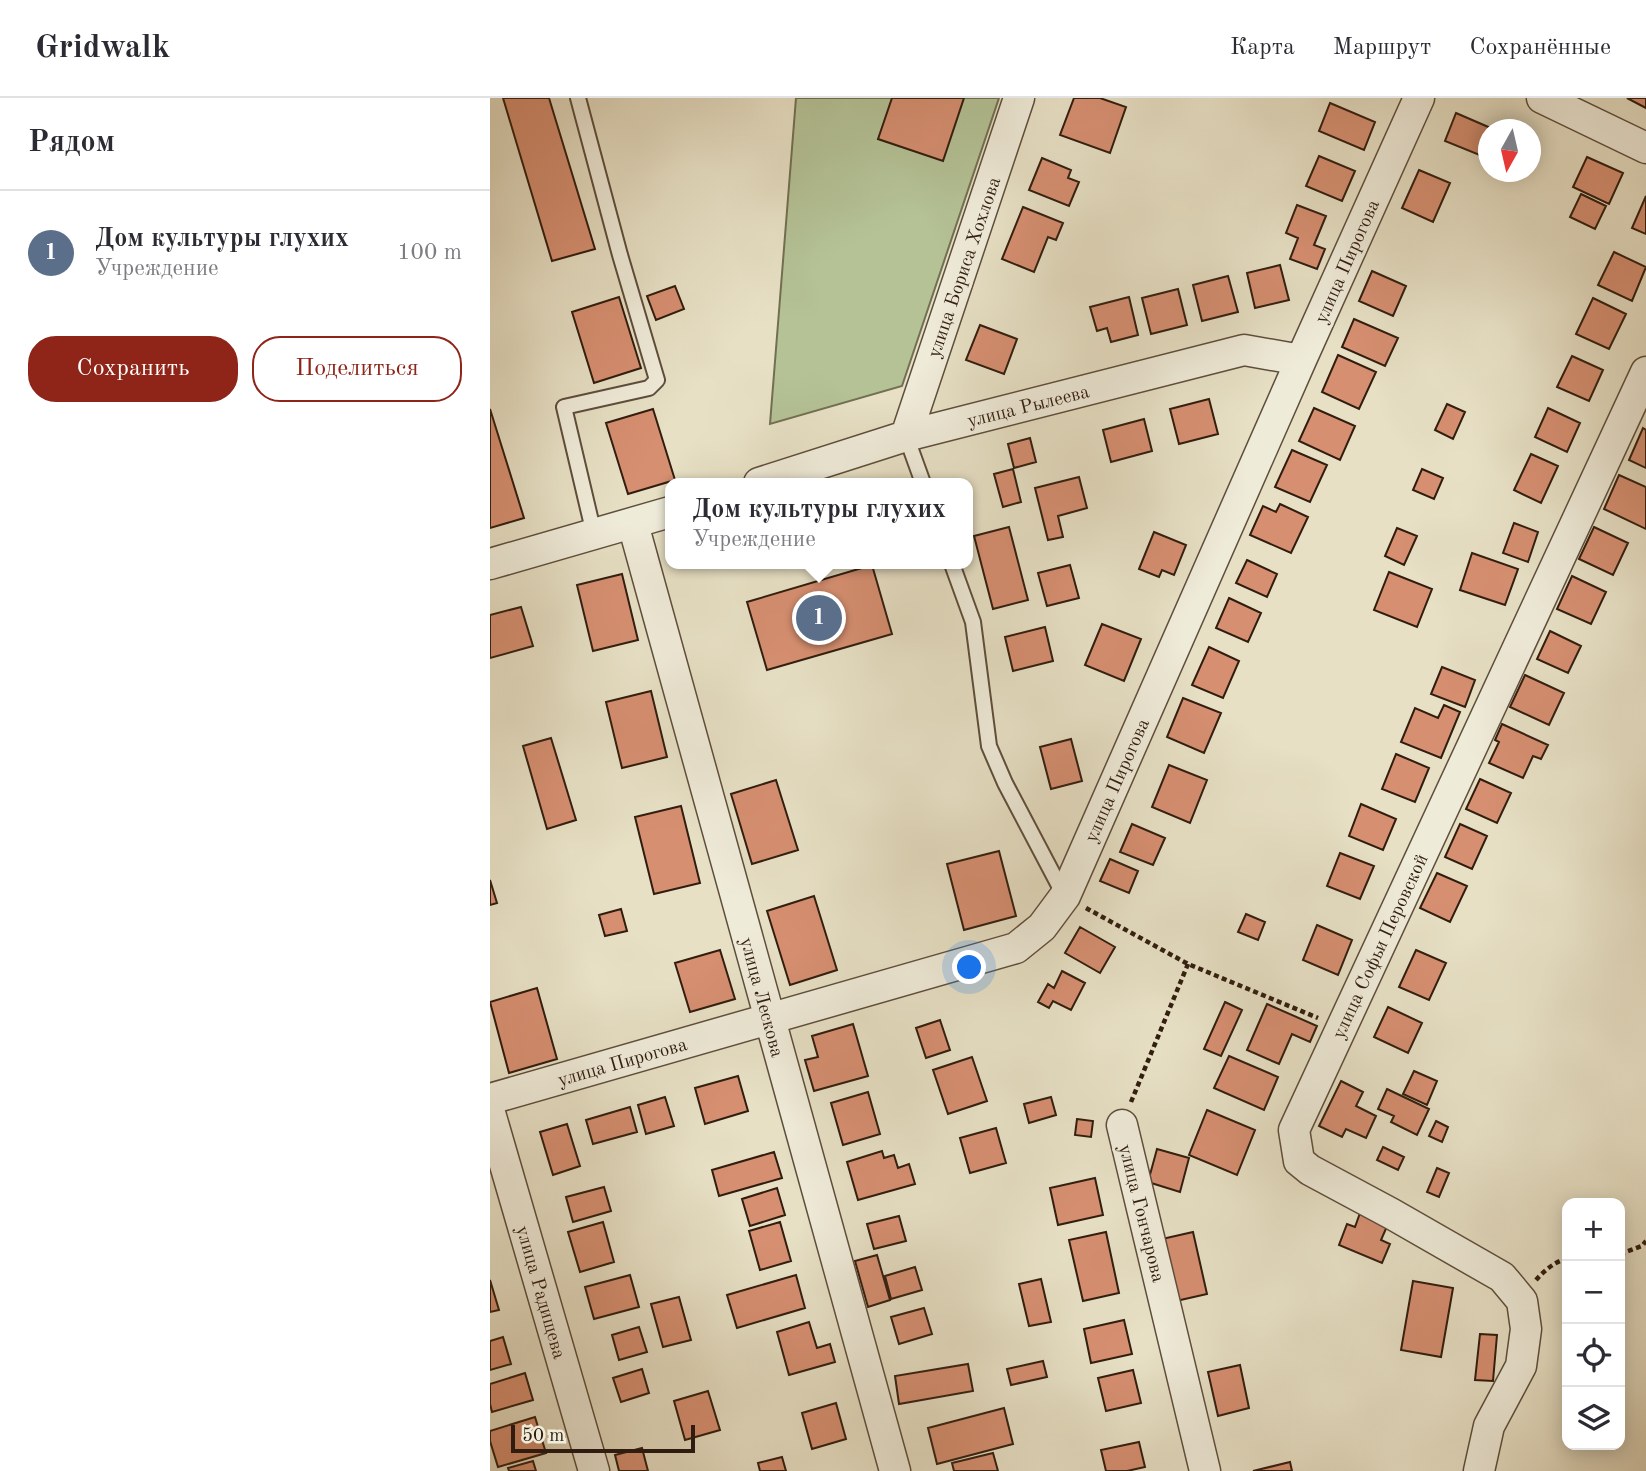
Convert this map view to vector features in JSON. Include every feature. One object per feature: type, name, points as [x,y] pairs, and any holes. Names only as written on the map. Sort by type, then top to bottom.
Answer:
[{"type":"street","name":"улица Бориса Хохлова","points":[[906,436],[1019,98]]},
{"type":"street","name":"улица Пирогова","points":[[490,1099],[1016,948],[1041,927],[1065,896],[1419,98]]},
{"type":"street","points":[[1542,98],[1646,148]]},
{"type":"street","name":"улица Рылеева","points":[[775,478],[906,436],[1244,350],[1301,360]]},
{"type":"street","name":"улица Софьи Перовской","points":[[1522,1301],[1502,1277],[1310,1170],[1299,1161],[1294,1130],[1646,372]]},
{"type":"street","points":[[490,564],[665,513]]},
{"type":"street","name":"улица Лескова","points":[[633,523],[895,1471]]},
{"type":"street","name":"улица Радищева","points":[[490,1112],[594,1471]]},
{"type":"street","name":"улица Гончарова","points":[[1122,1125],[1205,1471]]},
{"type":"street","points":[[1479,1471],[1489,1426],[1521,1366],[1526,1329],[1522,1301]]},
{"type":"lane","points":[[578,98],[657,380],[649,388],[564,407],[594,534]]},
{"type":"lane","points":[[906,436],[921,478]]},
{"type":"lane","points":[[954,569],[973,622],[989,746],[1005,783],[1065,896]]},
{"type":"path","points":[[1065,896],[1188,964],[1342,1027]]},
{"type":"path","name":"улица Гончарова","points":[[1122,1125],[1188,964]]},
{"type":"path","points":[[1625,1252],[1642,1246],[1646,1241]]},
{"type":"path","points":[[1522,1301],[1545,1270],[1562,1260]]},
{"type":"green space","points":[[796,98],[999,98],[902,386],[770,424]]},
{"type":"building","points":[[503,98],[549,98],[595,249],[552,261]]},
{"type":"building","points":[[892,98],[964,98],[943,161],[878,139]]},
{"type":"building","points":[[1074,98],[1100,98],[1126,107],[1110,153],[1060,135]]},
{"type":"building","points":[[1627,98],[1646,98],[1646,108]]},
{"type":"building","points":[[1330,103],[1375,122],[1364,150],[1319,131]]},
{"type":"building","points":[[1456,113],[1478,123],[1478,154],[1445,141]]},
{"type":"building","points":[[1319,156],[1355,171],[1342,201],[1306,186]]},
{"type":"building","points":[[1587,157],[1623,173],[1609,204],[1573,187]]},
{"type":"building","points":[[1042,158],[1071,170],[1068,178],[1079,182],[1069,206],[1029,190]]},
{"type":"building","points":[[1419,170],[1450,183],[1433,222],[1402,208]]},
{"type":"building","points":[[1581,194],[1606,206],[1595,229],[1570,217]]},
{"type":"building","points":[[1646,196],[1646,234],[1632,228]]},
{"type":"building","points":[[1297,205],[1326,216],[1314,245],[1325,249],[1317,269],[1290,259],[1298,238],[1286,233]]},
{"type":"building","points":[[1023,207],[1063,223],[1056,240],[1048,237],[1034,272],[1002,259]]},
{"type":"building","points":[[1614,252],[1646,267],[1632,301],[1598,285]]},
{"type":"building","points":[[1280,265],[1289,300],[1255,308],[1247,273]]},
{"type":"building","points":[[1372,271],[1406,286],[1393,316],[1359,301]]},
{"type":"building","points":[[1228,276],[1238,312],[1202,321],[1193,285]]},
{"type":"building","points":[[675,286],[684,309],[656,320],[647,296]]},
{"type":"building","points":[[1178,289],[1187,325],[1151,334],[1142,298]]},
{"type":"building","points":[[619,297],[641,368],[594,383],[572,312]]},
{"type":"building","points":[[1129,297],[1138,335],[1111,342],[1107,328],[1097,331],[1090,307]]},
{"type":"building","points":[[1593,298],[1626,314],[1609,349],[1576,334]]},
{"type":"building","points":[[1354,319],[1398,338],[1385,366],[1342,347]]},
{"type":"building","points":[[980,325],[1017,339],[1004,374],[966,360]]},
{"type":"building","points":[[1338,355],[1376,372],[1359,409],[1322,392]]},
{"type":"building","points":[[1572,356],[1603,370],[1589,401],[1557,387]]},
{"type":"building","points":[[1209,399],[1218,434],[1179,444],[1170,409]]},
{"type":"building","points":[[1447,404],[1465,412],[1453,439],[1435,430]]},
{"type":"building","points":[[1314,408],[1355,426],[1340,460],[1299,441]]},
{"type":"building","points":[[1548,408],[1580,423],[1567,452],[1535,437]]},
{"type":"building","points":[[490,409],[524,518],[490,528]]},
{"type":"building","points":[[653,409],[674,478],[665,478],[665,483],[628,494],[606,423]]},
{"type":"building","points":[[1144,419],[1152,451],[1111,462],[1103,430]]},
{"type":"building","points":[[1643,428],[1646,430],[1646,468],[1629,460]]},
{"type":"building","points":[[1030,438],[1036,462],[1014,468],[1008,444]]},
{"type":"building","points":[[1292,450],[1327,465],[1310,502],[1275,487]]},
{"type":"building","points":[[1531,454],[1558,466],[1541,503],[1514,490]]},
{"type":"building","points":[[1013,469],[1021,502],[1003,507],[994,474]]},
{"type":"building","points":[[1422,469],[1443,478],[1434,499],[1413,490]]},
{"type":"building","points":[[1619,475],[1646,487],[1646,529],[1604,509]]},
{"type":"building","points":[[1079,477],[1087,508],[1058,516],[1063,537],[1048,540],[1035,488]]},
{"type":"building","points":[[1280,504],[1308,517],[1291,553],[1250,535],[1263,506],[1276,512]]},
{"type":"building","points":[[1514,523],[1538,532],[1528,562],[1503,553]]},
{"type":"building","points":[[1009,527],[1028,600],[993,609],[974,536]]},
{"type":"building","points":[[1594,527],[1628,543],[1613,575],[1579,559]]},
{"type":"building","points":[[1397,528],[1417,536],[1404,565],[1385,556]]},
{"type":"building","points":[[1154,532],[1186,545],[1174,575],[1162,570],[1159,577],[1139,569]]},
{"type":"building","points":[[1472,553],[1518,569],[1505,605],[1460,590]]},
{"type":"building","points":[[1247,560],[1277,574],[1267,597],[1236,583]]},
{"type":"building","points":[[1070,565],[1079,598],[1047,606],[1038,573]]},
{"type":"building","points":[[858,569],[873,569],[892,634],[767,670],[747,602]]},
{"type":"building","points":[[1389,572],[1432,589],[1417,627],[1374,610]]},
{"type":"building","points":[[622,574],[638,640],[593,651],[577,585]]},
{"type":"building","points":[[1572,576],[1606,592],[1591,624],[1557,609]]},
{"type":"building","points":[[1229,598],[1261,613],[1248,642],[1216,628]]},
{"type":"building","points":[[521,607],[533,646],[490,658],[490,615]]},
{"type":"building","points":[[1102,624],[1141,639],[1124,681],[1085,665]]},
{"type":"building","points":[[1045,627],[1053,661],[1013,671],[1005,637]]},
{"type":"building","points":[[1550,631],[1581,646],[1568,673],[1537,659]]},
{"type":"building","points":[[1209,647],[1239,661],[1223,698],[1192,685]]},
{"type":"building","points":[[1442,667],[1475,680],[1465,707],[1431,694]]},
{"type":"building","points":[[1525,675],[1564,693],[1549,725],[1510,707]]},
{"type":"building","points":[[651,691],[667,757],[622,768],[606,702]]},
{"type":"building","points":[[1183,698],[1221,713],[1204,753],[1167,737]]},
{"type":"building","points":[[1444,705],[1460,712],[1441,758],[1401,742],[1415,708],[1438,718]]},
{"type":"building","points":[[1502,724],[1548,745],[1541,759],[1533,756],[1523,778],[1489,763],[1499,742],[1495,740]]},
{"type":"building","points":[[551,738],[576,820],[547,829],[523,746]]},
{"type":"building","points":[[1071,739],[1082,781],[1051,789],[1040,747]]},
{"type":"building","points":[[1396,754],[1429,768],[1415,802],[1382,789]]},
{"type":"building","points":[[1169,765],[1207,780],[1190,823],[1152,807]]},
{"type":"building","points":[[1480,779],[1511,793],[1497,823],[1466,809]]},
{"type":"building","points":[[776,780],[798,850],[752,864],[731,794]]},
{"type":"building","points":[[1361,804],[1396,819],[1383,850],[1349,836]]},
{"type":"building","points":[[681,806],[700,883],[654,894],[635,817]]},
{"type":"building","points":[[1132,824],[1165,838],[1153,865],[1120,852]]},
{"type":"building","points":[[1460,824],[1487,836],[1472,869],[1445,857]]},
{"type":"building","points":[[999,851],[1016,916],[964,930],[947,864]]},
{"type":"building","points":[[1340,853],[1374,866],[1360,899],[1327,886]]},
{"type":"building","points":[[1110,859],[1138,871],[1129,893],[1100,881]]},
{"type":"building","points":[[1437,873],[1467,886],[1450,922],[1420,908]]},
{"type":"building","points":[[490,880],[497,903],[490,905]]},
{"type":"building","points":[[814,896],[837,970],[790,985],[767,911]]},
{"type":"building","points":[[621,909],[627,931],[605,936],[599,915]]},
{"type":"building","points":[[1246,914],[1265,922],[1258,940],[1238,932]]},
{"type":"building","points":[[1317,925],[1352,940],[1338,975],[1303,960]]},
{"type":"building","points":[[1080,927],[1115,947],[1100,973],[1065,953]]},
{"type":"building","points":[[720,950],[735,999],[690,1012],[675,963]]},
{"type":"building","points":[[1416,950],[1446,963],[1429,1000],[1399,987]]},
{"type":"building","points":[[1062,971],[1085,983],[1071,1010],[1053,1001],[1049,1008],[1038,1002],[1048,984],[1054,988]]},
{"type":"building","points":[[537,988],[557,1059],[509,1073],[490,1002]]},
{"type":"building","points":[[1225,1002],[1242,1010],[1221,1056],[1204,1049]]},
{"type":"building","points":[[1267,1004],[1317,1026],[1310,1042],[1292,1034],[1279,1064],[1247,1050]]},
{"type":"building","points":[[1388,1007],[1422,1023],[1408,1053],[1374,1037]]},
{"type":"building","points":[[940,1020],[950,1050],[926,1058],[916,1028]]},
{"type":"building","points":[[853,1024],[868,1076],[814,1091],[805,1060],[818,1057],[812,1036]]},
{"type":"building","points":[[1229,1056],[1278,1077],[1264,1110],[1214,1088]]},
{"type":"building","points":[[972,1057],[987,1101],[948,1114],[933,1070]]},
{"type":"building","points":[[1414,1071],[1437,1081],[1427,1105],[1403,1094]]},
{"type":"building","points":[[738,1076],[748,1111],[705,1124],[695,1088]]},
{"type":"building","points":[[1341,1081],[1363,1092],[1356,1106],[1376,1116],[1366,1138],[1346,1129],[1342,1137],[1319,1126]]},
{"type":"building","points":[[1387,1089],[1429,1109],[1417,1135],[1391,1122],[1394,1116],[1378,1109]]},
{"type":"building","points":[[868,1092],[880,1134],[843,1145],[831,1103]]},
{"type":"building","points":[[665,1097],[674,1126],[646,1134],[638,1105]]},
{"type":"building","points":[[1051,1097],[1056,1115],[1029,1123],[1024,1104]]},
{"type":"building","points":[[630,1107],[637,1132],[593,1144],[586,1120]]},
{"type":"building","points":[[1207,1110],[1255,1130],[1237,1175],[1189,1155]]},
{"type":"building","points":[[1077,1119],[1093,1121],[1091,1137],[1075,1135]]},
{"type":"building","points":[[1436,1121],[1448,1127],[1442,1142],[1429,1136]]},
{"type":"building","points":[[567,1124],[580,1166],[553,1175],[540,1132]]},
{"type":"building","points":[[996,1128],[1006,1163],[970,1173],[960,1138]]},
{"type":"building","points":[[1383,1147],[1404,1157],[1398,1170],[1377,1160]]},
{"type":"building","points":[[1157,1149],[1189,1158],[1180,1192],[1148,1182]]},
{"type":"building","points":[[882,1151],[884,1158],[894,1155],[898,1168],[909,1164],[915,1184],[858,1200],[847,1162]]},
{"type":"building","points":[[774,1152],[782,1178],[719,1196],[712,1170]]},
{"type":"building","points":[[1437,1168],[1449,1173],[1439,1197],[1427,1192]]},
{"type":"building","points":[[1095,1178],[1103,1215],[1058,1225],[1050,1188]]},
{"type":"building","points":[[604,1187],[611,1211],[573,1222],[566,1197]]},
{"type":"building","points":[[777,1188],[785,1215],[750,1226],[742,1199]]},
{"type":"building","points":[[1360,1213],[1388,1224],[1381,1240],[1390,1244],[1382,1263],[1339,1245],[1347,1224],[1355,1227]]},
{"type":"building","points":[[899,1216],[906,1241],[874,1249],[867,1224]]},
{"type":"building","points":[[603,1222],[614,1262],[580,1272],[568,1232]]},
{"type":"building","points":[[780,1222],[791,1261],[760,1270],[749,1231]]},
{"type":"building","points":[[1106,1232],[1119,1293],[1083,1301],[1069,1240]]},
{"type":"building","points":[[1193,1232],[1207,1294],[1176,1301],[1162,1239]]},
{"type":"building","points":[[877,1255],[890,1300],[868,1307],[855,1261]]},
{"type":"building","points":[[915,1267],[922,1290],[891,1299],[885,1276]]},
{"type":"building","points":[[630,1275],[639,1307],[594,1319],[585,1287]]},
{"type":"building","points":[[796,1275],[805,1308],[737,1328],[727,1295]]},
{"type":"building","points":[[1041,1279],[1051,1322],[1029,1326],[1019,1284]]},
{"type":"building","points":[[490,1280],[499,1310],[490,1312]]},
{"type":"building","points":[[1413,1281],[1453,1288],[1441,1357],[1401,1350]]},
{"type":"building","points":[[679,1297],[691,1340],[663,1347],[651,1304]]},
{"type":"building","points":[[924,1308],[932,1334],[899,1344],[891,1317]]},
{"type":"building","points":[[1124,1320],[1132,1354],[1091,1363],[1084,1329]]},
{"type":"building","points":[[809,1322],[817,1348],[830,1344],[835,1362],[789,1375],[777,1332]]},
{"type":"building","points":[[639,1327],[647,1352],[619,1360],[612,1335]]},
{"type":"building","points":[[1480,1334],[1497,1335],[1493,1381],[1475,1380]]},
{"type":"building","points":[[503,1337],[511,1364],[490,1370],[490,1341]]},
{"type":"building","points":[[1043,1361],[1047,1377],[1011,1385],[1007,1369]]},
{"type":"building","points":[[968,1364],[973,1391],[899,1404],[895,1376]]},
{"type":"building","points":[[1240,1365],[1249,1408],[1218,1416],[1208,1372]]},
{"type":"building","points":[[642,1369],[649,1393],[621,1402],[613,1378]]},
{"type":"building","points":[[1133,1370],[1141,1403],[1106,1411],[1098,1378]]},
{"type":"building","points":[[525,1373],[533,1400],[492,1412],[490,1384]]},
{"type":"building","points":[[708,1391],[720,1430],[685,1440],[674,1401]]},
{"type":"building","points":[[836,1403],[846,1439],[812,1449],[802,1413]]},
{"type":"building","points":[[1004,1408],[1013,1444],[937,1464],[928,1428]]},
{"type":"building","points":[[535,1417],[546,1453],[498,1467],[490,1441],[490,1431]]},
{"type":"building","points":[[1139,1442],[1145,1467],[1127,1471],[1106,1471],[1101,1450]]},
{"type":"building","points":[[642,1448],[648,1471],[619,1471],[615,1455]]},
{"type":"building","points":[[993,1453],[998,1471],[954,1471],[952,1463]]},
{"type":"building","points":[[782,1457],[786,1471],[760,1471],[758,1463]]},
{"type":"building","points":[[533,1461],[536,1471],[509,1471],[508,1468]]},
{"type":"building","points":[[1290,1462],[1292,1471],[1253,1471]]},
{"type":"place","name":"Дом культуры глухих","points":[[819,618]]}]
